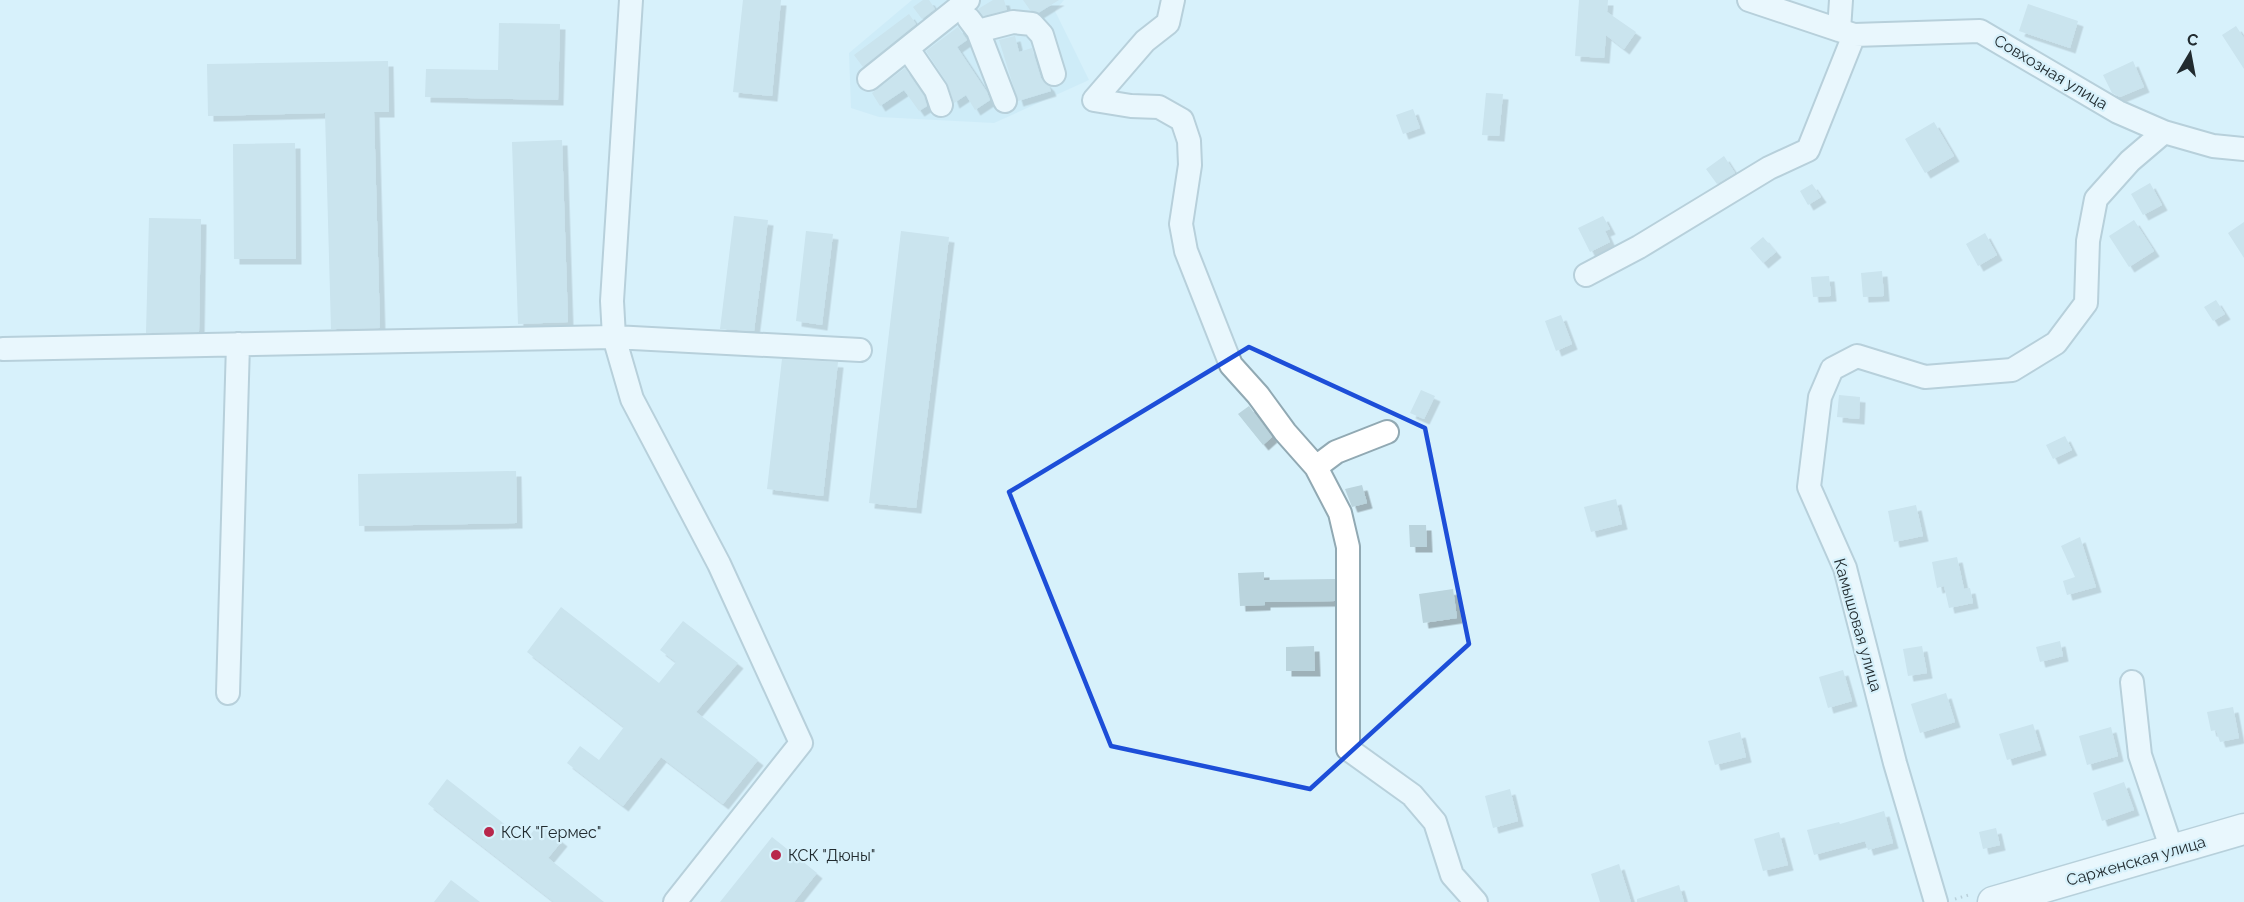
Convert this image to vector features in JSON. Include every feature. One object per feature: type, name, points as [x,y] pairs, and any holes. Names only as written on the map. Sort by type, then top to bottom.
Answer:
[{"type":"main road","name":"Сарженская улица","points":[[1993,902],[2244,830]]},
{"type":"street","points":[[632,0],[612,301],[614,337],[632,399],[719,564],[801,743],[675,902]]},
{"type":"street","points":[[1173,0],[1168,23],[1145,41],[1094,100],[1159,108],[1182,120],[1189,141],[1190,165],[1181,224],[1186,251],[1231,365],[1316,467],[1340,513],[1348,547],[1348,749],[1412,795],[1435,822],[1452,875],[1476,902]]},
{"type":"street","name":"Совхозная улица","points":[[1749,0],[1847,33],[1980,31],[2118,112],[2164,132],[2213,146],[2244,149]]},
{"type":"street","points":[[1586,275],[1640,247],[1770,168],[1808,150],[1847,33],[1841,0]]},
{"type":"street","points":[[869,79],[964,3],[978,31],[1005,101]]},
{"type":"street","points":[[978,31],[1013,22],[1032,24],[1042,35],[1054,75]]},
{"type":"street","points":[[908,49],[936,90],[941,105]]},
{"type":"street","name":"Камышовая улица","points":[[1936,902],[1895,763],[1845,568],[1809,487],[1820,397],[1832,369],[1857,356],[1925,377],[2012,370],[2056,343],[2086,303],[2088,241],[2096,199],[2130,161],[2164,132]]},
{"type":"street","points":[[3,349],[614,337],[860,350]]},
{"type":"street","points":[[228,693],[237,344]]},
{"type":"street","points":[[1316,467],[1336,452],[1387,432]]},
{"type":"street","points":[[2132,682],[2140,755],[2172,850]]},
{"type":"highlighted area","points":[[1249,347],[1425,428],[1469,644],[1310,789],[1111,746],[1009,492]]},
{"type":"shaded area","points":[[912,0],[1064,0],[1055,11],[1089,80],[994,123],[879,117],[851,108],[849,53]]},
{"type":"building","points":[[743,0],[781,0],[772,96],[733,92]]},
{"type":"building","points":[[923,0],[929,0],[935,9],[922,19],[913,7]]},
{"type":"building","points":[[993,0],[1004,0],[1007,10],[983,16],[978,9]]},
{"type":"building","points":[[1023,0],[1059,0],[1038,13],[1030,10]]},
{"type":"building","points":[[1579,0],[1608,0],[1607,12],[1636,32],[1624,49],[1606,35],[1604,58],[1575,56]]},
{"type":"building","points":[[2028,4],[2078,21],[2070,48],[2019,31]]},
{"type":"building","points":[[909,14],[916,24],[863,67],[854,55]]},
{"type":"building","points":[[499,23],[560,24],[558,100],[425,97],[426,69],[498,70]]},
{"type":"building","points":[[2236,26],[2244,38],[2244,69],[2222,35]]},
{"type":"building","points":[[958,27],[967,40],[957,47],[990,100],[975,110],[966,95],[954,103],[947,83],[926,51]]},
{"type":"building","points":[[1015,36],[1019,52],[1032,48],[1041,78],[1051,91],[1018,101],[999,40]]},
{"type":"building","points":[[388,61],[389,112],[374,112],[380,328],[331,329],[325,113],[208,116],[207,64]]},
{"type":"building","points":[[2133,61],[2144,87],[2120,97],[2112,93],[2103,75]]},
{"type":"building","points":[[905,68],[924,96],[927,106],[919,111],[904,90],[880,106],[872,93]]},
{"type":"building","points":[[1486,93],[1503,94],[1499,136],[1482,135]]},
{"type":"building","points":[[1413,109],[1420,128],[1403,134],[1396,115]]},
{"type":"building","points":[[1934,122],[1954,156],[1925,173],[1905,139]]},
{"type":"building","points":[[562,140],[568,322],[518,324],[512,142]]},
{"type":"building","points":[[295,143],[296,259],[234,259],[233,144]]},
{"type":"building","points":[[1724,156],[1735,173],[1717,184],[1706,169]]},
{"type":"building","points":[[2150,183],[2162,205],[2143,215],[2131,194]]},
{"type":"building","points":[[1812,184],[1821,197],[1808,205],[1800,191]]},
{"type":"building","points":[[734,216],[768,220],[754,331],[720,329]]},
{"type":"building","points":[[1603,216],[1610,229],[1605,231],[1610,242],[1590,252],[1578,228]]},
{"type":"building","points":[[149,218],[201,219],[199,332],[146,333]]},
{"type":"building","points":[[2134,220],[2154,251],[2129,267],[2109,236]]},
{"type":"building","points":[[2244,222],[2244,258],[2228,233]]},
{"type":"building","points":[[806,231],[833,234],[822,325],[796,321]]},
{"type":"building","points":[[901,231],[949,237],[916,508],[869,503]]},
{"type":"building","points":[[1985,233],[1997,255],[1978,266],[1966,244]]},
{"type":"building","points":[[1763,237],[1776,252],[1763,263],[1750,248]]},
{"type":"building","points":[[1882,271],[1884,296],[1863,297],[1861,273]]},
{"type":"building","points":[[1829,276],[1831,296],[1813,297],[1811,277]]},
{"type":"building","points":[[2216,300],[2225,314],[2213,321],[2204,307]]},
{"type":"building","points":[[1561,315],[1572,344],[1556,351],[1545,321]]},
{"type":"building","points":[[782,359],[838,362],[823,496],[767,489]]},
{"type":"building","points":[[1421,390],[1435,396],[1424,419],[1410,413]]},
{"type":"building","points":[[1839,395],[1860,397],[1859,419],[1837,417]]},
{"type":"building","points":[[1249,406],[1272,437],[1263,445],[1238,414]]},
{"type":"building","points":[[2065,436],[2072,450],[2053,459],[2046,445]]},
{"type":"building","points":[[516,471],[517,523],[359,526],[358,474]]},
{"type":"building","points":[[1362,485],[1367,503],[1352,507],[1345,489]]},
{"type":"building","points":[[1616,499],[1622,524],[1591,532],[1584,507]]},
{"type":"building","points":[[1916,505],[1923,536],[1894,542],[1888,511]]},
{"type":"building","points":[[1409,525],[1426,525],[1427,547],[1410,547]]},
{"type":"building","points":[[2080,537],[2096,587],[2067,595],[2063,581],[2075,577],[2061,546]]},
{"type":"building","points":[[1957,557],[1964,589],[1970,588],[1973,603],[1949,608],[1944,586],[1937,588],[1932,562]]},
{"type":"building","points":[[1264,572],[1264,580],[1335,579],[1335,601],[1265,602],[1265,605],[1240,606],[1238,573]]},
{"type":"building","points":[[1453,589],[1457,618],[1423,623],[1419,594]]},
{"type":"building","points":[[561,607],[659,683],[676,662],[660,650],[683,621],[738,663],[696,712],[758,760],[723,804],[661,757],[623,806],[567,763],[580,746],[599,760],[624,727],[527,652]]},
{"type":"building","points":[[2060,641],[2063,656],[2040,662],[2036,647]]},
{"type":"building","points":[[1314,646],[1315,671],[1286,671],[1286,647]]},
{"type":"building","points":[[1922,646],[1927,673],[1908,676],[1903,649]]},
{"type":"building","points":[[1843,670],[1852,701],[1828,708],[1819,677]]},
{"type":"building","points":[[1946,693],[1955,722],[1920,733],[1911,704]]},
{"type":"building","points":[[2233,707],[2239,738],[2220,742],[2216,730],[2211,731],[2207,712]]},
{"type":"building","points":[[2033,724],[2041,750],[2007,760],[1999,734]]},
{"type":"building","points":[[2111,727],[2118,756],[2087,765],[2079,736]]},
{"type":"building","points":[[1740,732],[1746,757],[1715,765],[1708,741]]},
{"type":"building","name":"КСК \"Гермес\"","points":[[447,779],[526,841],[539,823],[562,841],[548,858],[604,902],[554,902],[428,804]]},
{"type":"building","points":[[2124,782],[2134,810],[2102,821],[2093,793]]},
{"type":"building","points":[[1510,789],[1518,821],[1493,828],[1485,796]]},
{"type":"building","points":[[1884,811],[1893,843],[1868,850],[1865,841],[1814,855],[1807,830],[1839,822],[1840,824]]},
{"type":"building","points":[[1996,828],[2000,845],[1983,849],[1979,832]]},
{"type":"building","points":[[1779,832],[1788,865],[1763,871],[1754,839]]},
{"type":"building","name":"КСК \"Дюны\"","points":[[772,837],[817,873],[794,902],[720,902]]},
{"type":"building","points":[[1619,864],[1631,902],[1600,902],[1591,874]]},
{"type":"building","points":[[451,880],[480,902],[434,902]]},
{"type":"building","points":[[1679,885],[1684,902],[1637,902],[1637,899]]},
{"type":"place","name":"КСК \"Гермес\"","points":[[489,832]]},
{"type":"place","name":"КСК \"Дюны\"","points":[[776,855]]}]
